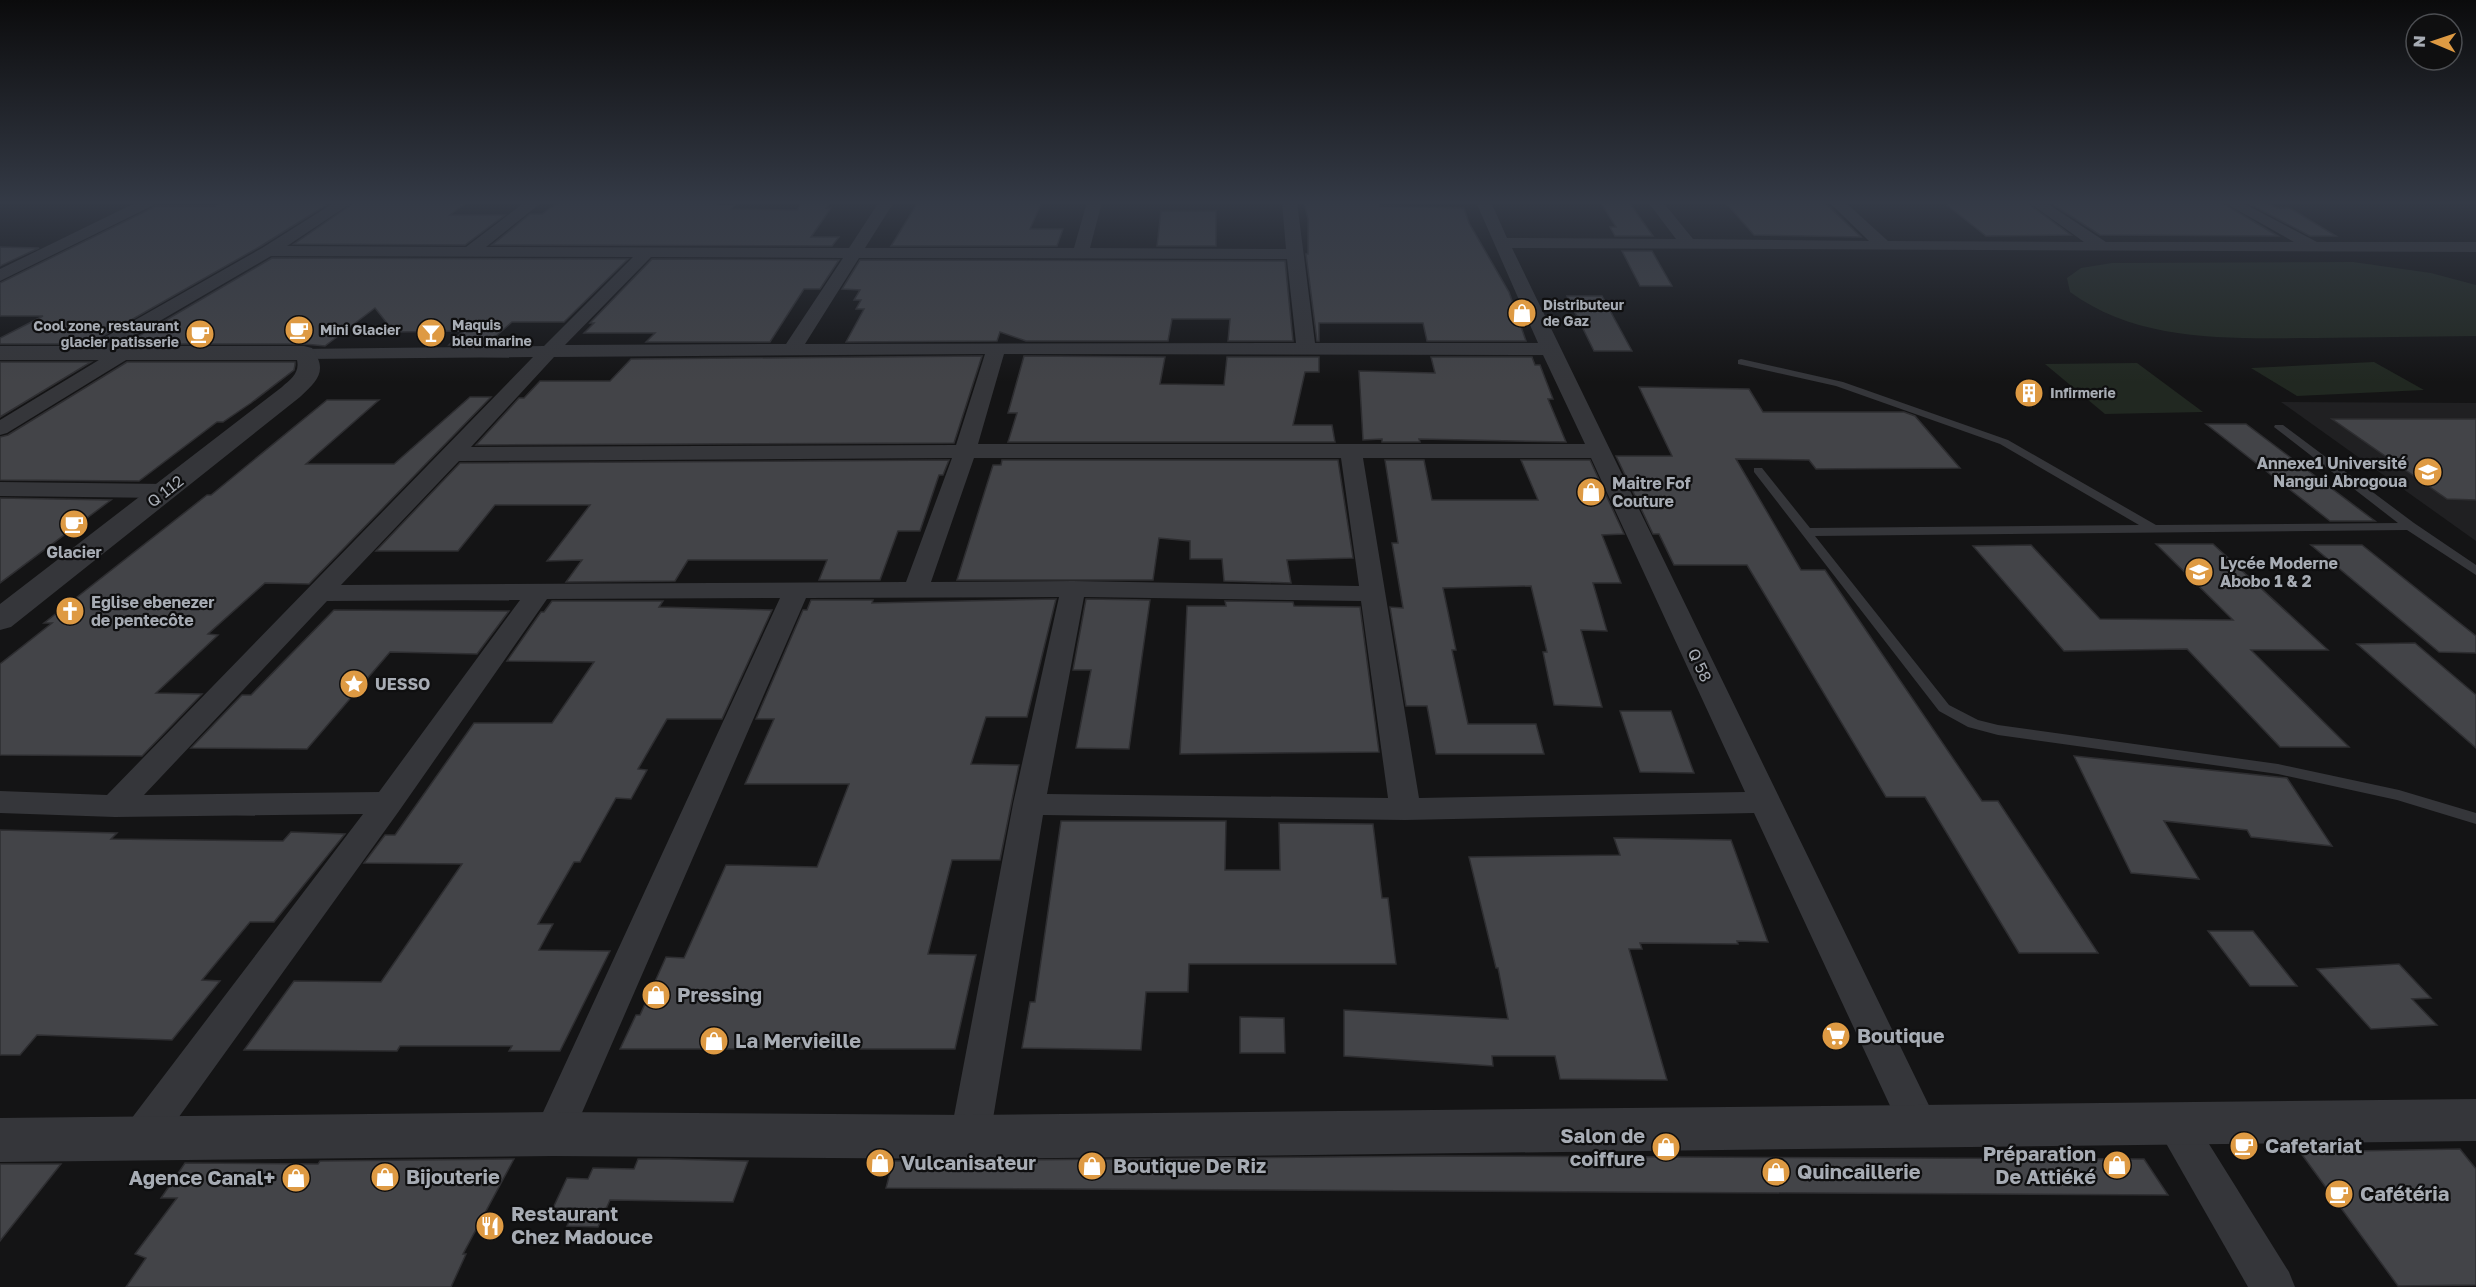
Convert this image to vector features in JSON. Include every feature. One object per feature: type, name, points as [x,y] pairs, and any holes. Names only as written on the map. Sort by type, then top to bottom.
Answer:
[{"type":"street","points":[[0,276],[28,262]]},
{"type":"street","points":[[91,353],[249,262]]},
{"type":"street","points":[[115,806],[548,352],[637,262]]},
{"type":"street","points":[[791,350],[849,262]]},
{"type":"street","points":[[1295,262],[1306,347]]},
{"type":"street","name":"Q 58","points":[[1511,262],[1598,451],[1919,1126]]},
{"type":"street","points":[[0,353],[1306,347],[1550,349]]},
{"type":"street","points":[[916,590],[965,451],[996,348]]},
{"type":"street","points":[[0,429],[124,353]]},
{"type":"street","name":"Q 112","points":[[0,620],[304,380],[310,369],[310,360],[304,353]]},
{"type":"street","points":[[1351,451],[1405,809]]},
{"type":"street","points":[[453,454],[1598,451]]},
{"type":"street","points":[[0,489],[165,491]]},
{"type":"street","points":[[320,593],[1073,589],[1373,594]]},
{"type":"street","points":[[970,1137],[1029,804],[1073,589]]},
{"type":"street","points":[[139,1140],[388,803],[539,592]]},
{"type":"street","points":[[553,1134],[796,592]]},
{"type":"street","points":[[0,802],[115,806],[388,803]]},
{"type":"street","points":[[1029,804],[1405,809],[1765,802]]},
{"type":"street","points":[[0,1140],[553,1134],[970,1137],[2476,1120]]},
{"type":"street","points":[[2175,1124],[2273,1287]]},
{"type":"lane","points":[[1741,362],[1839,384],[2004,441],[2153,528]]},
{"type":"lane","points":[[2279,427],[2410,526],[2476,571]]},
{"type":"lane","points":[[1758,470],[1944,708],[1973,724],[1998,730],[2278,769],[2399,795],[2476,819]]},
{"type":"lane","points":[[1806,532],[2410,526]]},
{"type":"shaded area","points":[[2353,262],[2431,273],[2476,285],[2476,336],[2253,338],[2188,335],[2157,329],[2127,321],[2098,309],[2070,292],[2067,278],[2081,268],[2112,263]]},
{"type":"shaded area","points":[[2374,362],[2424,390],[2297,396],[2251,368]]},
{"type":"shaded area","points":[[2137,363],[2203,412],[2105,414],[2045,364]]},
{"type":"shaded area","name":"Annexe1 Université Nangui Abrogoua","points":[[2281,402],[2476,403],[2476,541]]},
{"type":"building","points":[[42,262],[233,262],[89,344],[0,344],[0,338],[43,316],[0,316],[0,283]]},
{"type":"building","points":[[265,262],[625,262],[564,322],[512,322],[487,344],[449,345],[463,331],[394,332],[375,308],[325,346],[125,344]]},
{"type":"building","points":[[649,262],[838,262],[820,289],[804,289],[770,342],[646,342],[655,333],[584,333],[594,323],[590,323]]},
{"type":"building","points":[[859,262],[1285,262],[1293,341],[1228,341],[1230,319],[1172,319],[1168,341],[1026,341],[1000,332],[997,341],[846,342],[864,309],[856,309],[861,300],[854,300],[860,290],[842,289]]},
{"type":"building","points":[[1307,262],[1492,262],[1509,292],[1526,341],[1427,341],[1423,323],[1319,323],[1319,341],[1317,341]]},
{"type":"building","points":[[1628,262],[1658,262],[1672,286],[1640,286]]},
{"type":"building","points":[[1567,296],[1602,296],[1632,351],[1594,351]]},
{"type":"building","points":[[982,356],[954,443],[476,445],[519,398],[524,398],[540,381],[610,381],[631,359]]},
{"type":"building","points":[[1024,356],[1165,357],[1160,384],[1224,385],[1227,357],[1319,357],[1319,372],[1305,372],[1293,425],[1332,425],[1335,442],[1008,442],[1017,413],[1008,413]]},
{"type":"building","points":[[1431,357],[1532,357],[1535,365],[1540,365],[1553,399],[1548,399],[1566,442],[1419,439],[1420,442],[1382,442],[1382,439],[1363,440],[1359,371],[1435,373]]},
{"type":"building","points":[[0,362],[91,362],[0,417]]},
{"type":"building","points":[[127,362],[295,362],[295,365],[294,370],[251,403],[223,422],[217,422],[139,481],[0,480],[0,437],[8,435]]},
{"type":"building","points":[[1639,387],[1749,389],[1763,412],[1904,412],[1915,416],[1960,468],[1816,469],[1809,460],[1736,459],[1801,570],[1825,570],[1982,801],[1998,801],[2098,953],[2019,953],[1925,797],[1886,797],[1747,565],[1674,565],[1659,534],[1653,534],[1616,456],[1672,456]]},
{"type":"building","points":[[470,397],[491,397],[309,584],[265,583],[208,634],[218,635],[156,693],[202,694],[142,756],[0,755],[0,664],[52,623],[44,623],[207,495],[211,495],[327,400],[379,400],[306,464],[394,464]]},
{"type":"building","points":[[2332,419],[2476,419],[2476,500],[2447,499]]},
{"type":"building","points":[[2206,424],[2246,424],[2375,521],[2330,521]]},
{"type":"building","points":[[949,460],[943,475],[939,475],[920,531],[898,531],[880,580],[819,580],[827,560],[688,560],[675,581],[566,582],[582,560],[547,561],[590,505],[495,505],[458,551],[376,551],[460,463]]},
{"type":"building","points":[[1002,460],[1338,460],[1353,558],[1287,560],[1291,583],[1224,581],[1222,559],[1190,559],[1190,541],[1159,538],[1153,580],[957,580],[993,465],[1001,465]]},
{"type":"building","points":[[1385,460],[1424,460],[1432,500],[1538,500],[1521,460],[1590,460],[1624,534],[1602,535],[1621,583],[1593,583],[1607,631],[1581,630],[1602,707],[1554,705],[1543,652],[1547,652],[1531,586],[1443,588],[1456,650],[1452,650],[1468,724],[1536,724],[1544,754],[1436,754],[1427,706],[1406,706],[1390,607],[1403,608],[1392,543],[1398,543]]},
{"type":"building","points":[[0,498],[111,500],[0,583]]},
{"type":"building","points":[[2156,544],[2213,544],[2328,650],[2251,650],[2349,747],[2280,747],[2187,649],[2064,651],[1973,546],[2031,545],[2100,619],[2233,620]]},
{"type":"building","points":[[2311,545],[2362,545],[2476,636],[2476,653],[2439,652]]},
{"type":"building","points":[[1056,599],[1027,717],[986,717],[971,764],[1019,765],[1000,860],[952,860],[928,954],[976,955],[955,1049],[620,1049],[636,1015],[640,1015],[666,957],[684,958],[726,865],[817,867],[849,784],[745,784],[774,719],[756,719],[803,610],[807,610],[811,600],[873,600],[872,603]]},
{"type":"building","points":[[1086,599],[1150,600],[1129,749],[1076,748],[1091,670],[1073,670]]},
{"type":"building","points":[[552,601],[663,601],[659,607],[772,610],[722,719],[667,719],[638,769],[647,770],[631,799],[616,798],[580,862],[574,862],[538,924],[553,924],[539,950],[610,951],[560,1051],[509,1051],[512,1046],[400,1046],[397,1051],[244,1050],[294,981],[381,982],[462,864],[364,863],[385,835],[395,835],[474,723],[552,723],[594,662],[507,661],[541,612],[544,612]]},
{"type":"building","points":[[1225,601],[1293,602],[1294,606],[1360,607],[1379,752],[1180,754],[1187,606],[1226,606]]},
{"type":"building","points":[[334,610],[509,611],[477,654],[390,652],[307,749],[191,748],[242,695],[251,695]]},
{"type":"building","points":[[2415,643],[2476,695],[2476,748],[2357,644]]},
{"type":"building","points":[[1620,711],[1671,711],[1694,773],[1640,772]]},
{"type":"building","points":[[2074,756],[2287,778],[2332,846],[2251,837],[2247,830],[2164,821],[2199,879],[2131,873]]},
{"type":"building","points":[[1061,821],[1226,821],[1225,870],[1280,870],[1279,823],[1373,824],[1382,898],[1388,898],[1396,964],[1189,964],[1188,992],[1146,992],[1141,1050],[1022,1048],[1030,1002],[1035,1002]]},
{"type":"building","points":[[0,830],[117,833],[111,839],[283,841],[291,832],[345,834],[274,922],[250,922],[202,980],[220,981],[172,1040],[37,1035],[20,1055],[0,1055]]},
{"type":"building","points":[[1614,838],[1731,840],[1768,942],[1640,943],[1642,949],[1629,949],[1667,1080],[1560,1079],[1555,1056],[1492,1056],[1493,1066],[1344,1056],[1344,1010],[1508,1019],[1498,968],[1496,968],[1469,857],[1620,855]]},
{"type":"building","points":[[2208,931],[2253,931],[2297,986],[2250,986]]},
{"type":"building","points":[[2399,964],[2431,998],[2412,999],[2437,1025],[2371,1029],[2317,969]]},
{"type":"building","points":[[1240,1017],[1284,1018],[1285,1053],[1240,1053]]},
{"type":"building","points":[[2460,1149],[2476,1169],[2476,1285],[2398,1286],[2300,1152]]},
{"type":"building","points":[[1440,1156],[2144,1159],[2168,1195],[886,1188],[893,1161]]},
{"type":"building","points":[[514,1159],[463,1254],[466,1254],[451,1287],[126,1287],[146,1258],[135,1254],[177,1198],[161,1198],[185,1163],[318,1164],[320,1161]]},
{"type":"building","points":[[638,1159],[748,1161],[733,1202],[610,1200],[598,1227],[567,1226],[575,1208],[553,1208],[567,1178],[588,1179],[593,1168],[634,1169]]},
{"type":"building","points":[[0,1164],[61,1164],[0,1241]]},
{"type":"place","name":"Distributeur de Gaz","points":[[1522,313]]},
{"type":"place","name":"Mini Glacier","points":[[299,330]]},
{"type":"place","name":"Maquis bleu marine","points":[[431,333]]},
{"type":"place","name":"Cool zone, restaurant glacier patisserie","points":[[200,334]]},
{"type":"place","name":"Infirmerie","points":[[2029,393]]},
{"type":"place","name":"Annexe1 Université Nangui Abrogoua","points":[[2428,472]]},
{"type":"place","name":"Maitre Fof Couture","points":[[1591,492]]},
{"type":"place","name":"Glacier","points":[[74,524]]},
{"type":"place","name":"Lycée Moderne Abobo 1 & 2","points":[[2199,572]]},
{"type":"place","name":"Eglise ebenezer de pentecôte","points":[[70,611]]},
{"type":"place","name":"UESSO","points":[[354,684]]},
{"type":"place","name":"Pressing","points":[[656,995]]},
{"type":"place","name":"Boutique","points":[[1836,1036]]},
{"type":"place","name":"La Mervieille","points":[[714,1041]]},
{"type":"place","name":"Cafetariat","points":[[2244,1146]]},
{"type":"place","name":"Salon de coiffure","points":[[1666,1147]]},
{"type":"place","name":"Vulcanisateur","points":[[880,1163]]},
{"type":"place","name":"Préparation De Attiéké","points":[[2117,1165]]},
{"type":"place","name":"Boutique De Riz","points":[[1092,1166]]},
{"type":"place","name":"Quincaillerie","points":[[1776,1172]]},
{"type":"place","name":"Bijouterie","points":[[385,1177]]},
{"type":"place","name":"Agence Canal+","points":[[296,1178]]},
{"type":"place","name":"Cafétéria","points":[[2339,1194]]},
{"type":"place","name":"Restaurant Chez Madouce","points":[[490,1226]]}]
